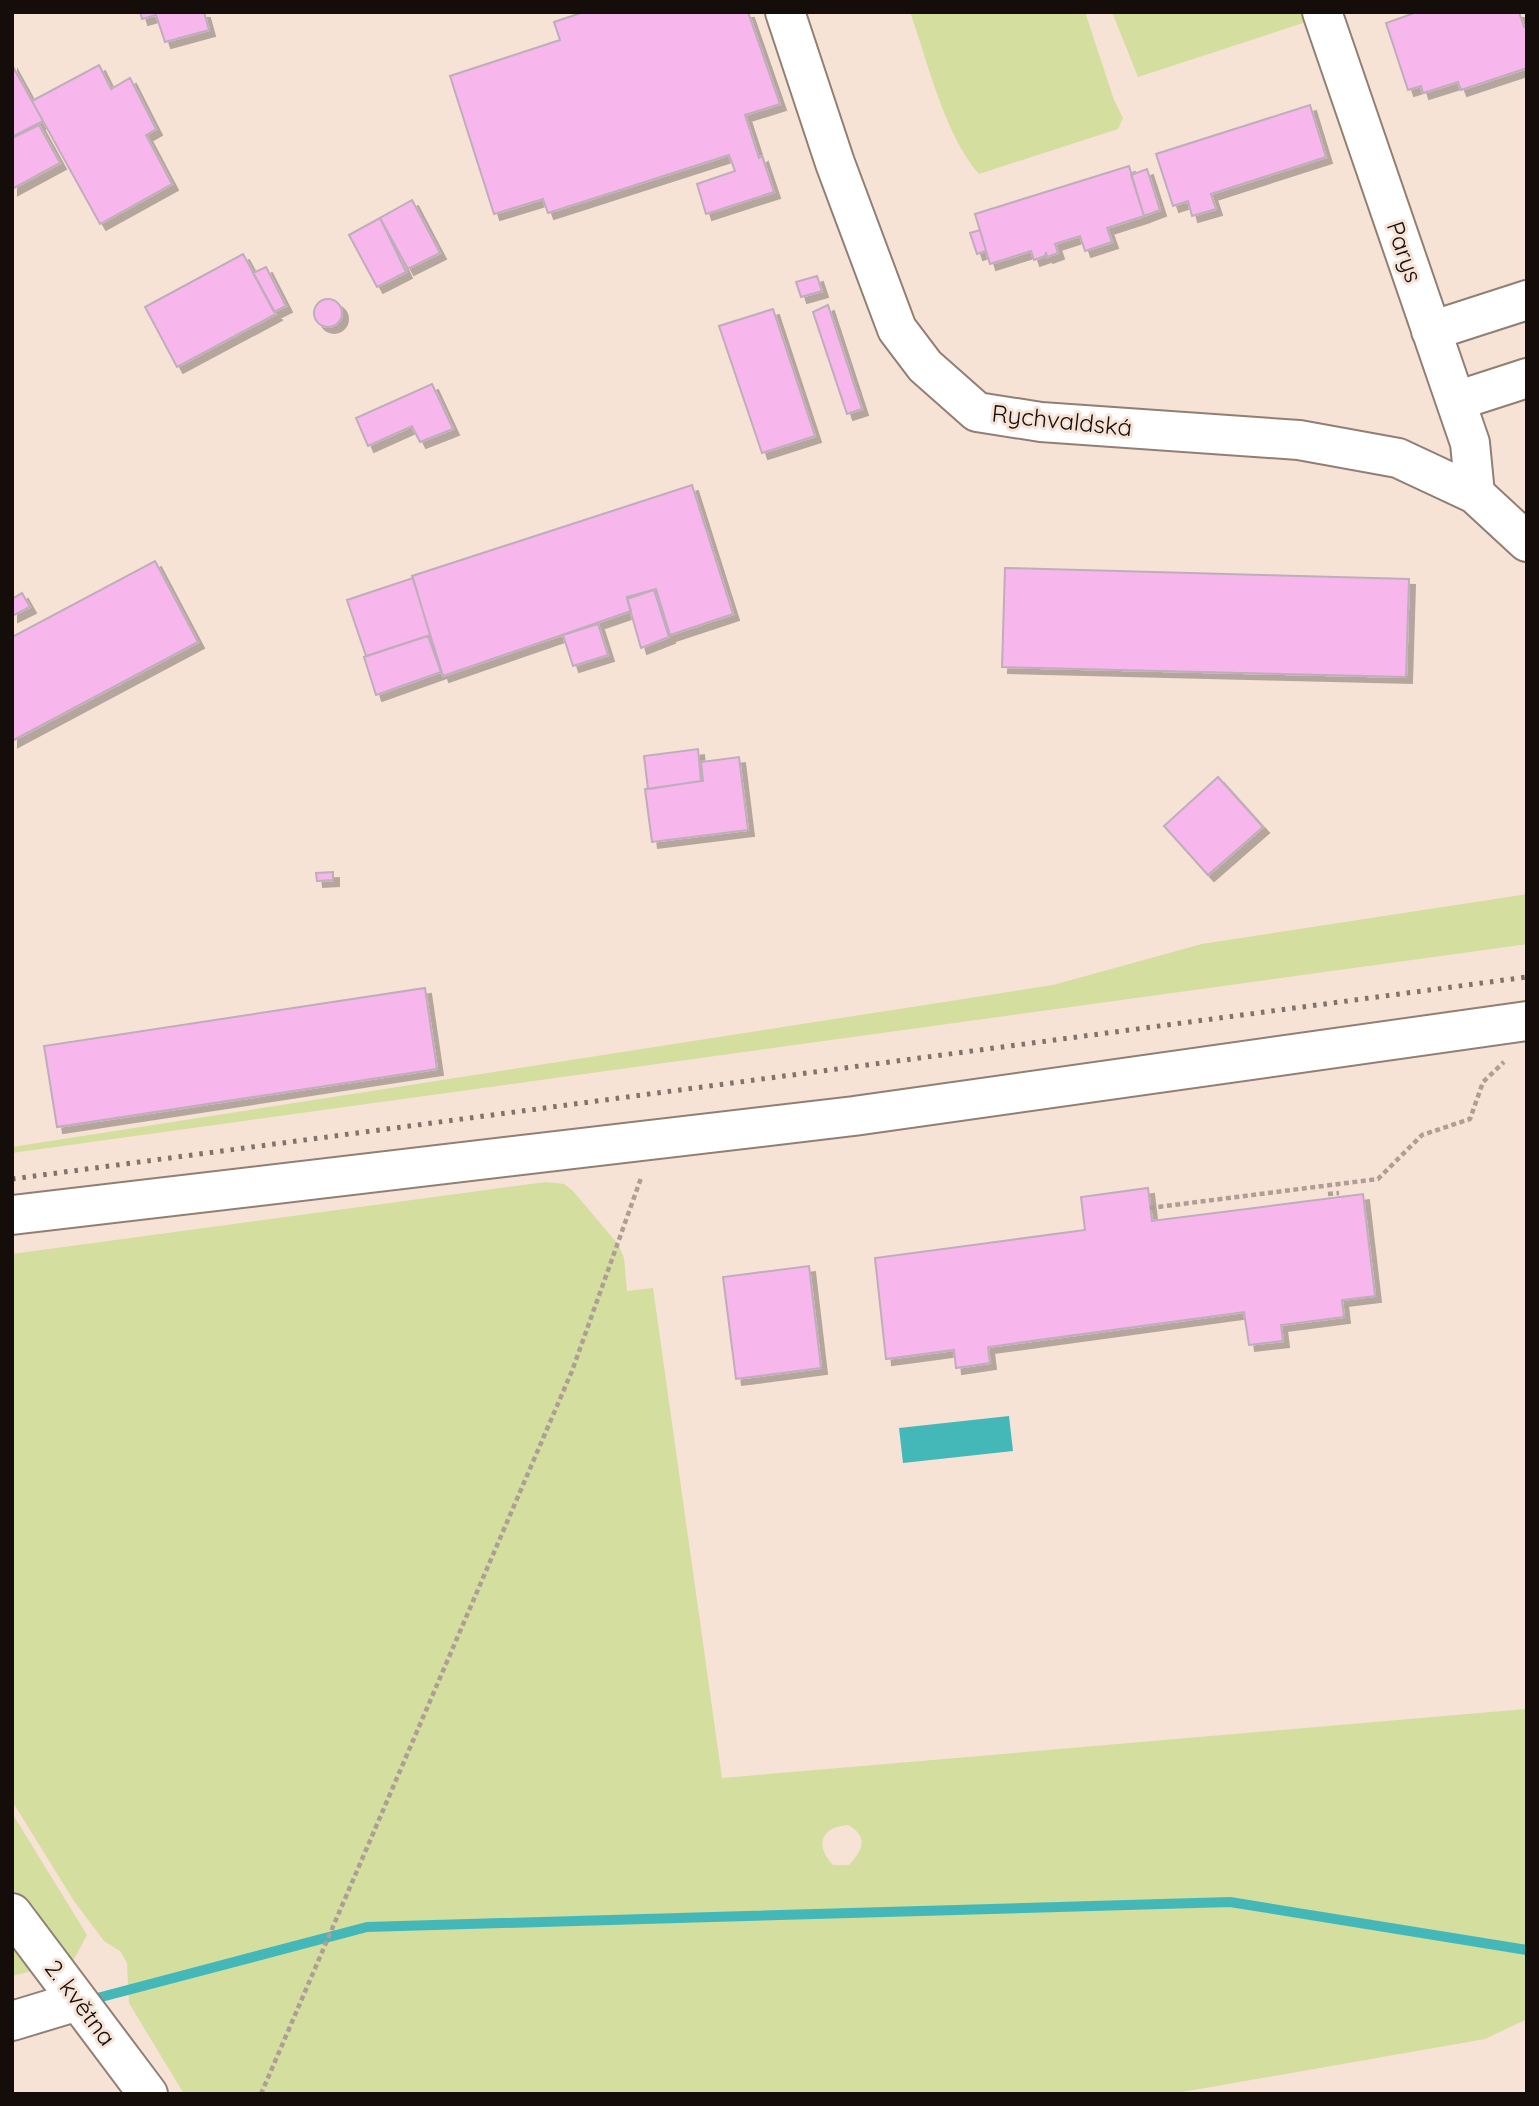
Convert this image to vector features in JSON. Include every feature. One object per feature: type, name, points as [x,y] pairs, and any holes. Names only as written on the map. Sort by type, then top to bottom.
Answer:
[{"type":"street","name":"Rychvaldská","points":[[785,12],[844,188],[897,329],[925,366],[976,412],[1041,422],[1299,440],[1398,458],[1475,494],[1527,542]]},
{"type":"street","name":"Parys","points":[[1322,12],[1470,443],[1475,494]]},
{"type":"street","points":[[1432,331],[1527,300]]},
{"type":"street","points":[[1456,401],[1527,378]]},
{"type":"street","points":[[12,1215],[654,1141],[1527,1021]]},
{"type":"street","name":"2. května","points":[[12,1913],[148,2094]]},
{"type":"street","points":[[12,2021],[78,2001]]},
{"type":"path","points":[[1150,1208],[1378,1179],[1422,1135],[1470,1119],[1483,1082],[1511,1056]]},
{"type":"path","points":[[261,2094],[572,1371],[654,1141]]},
{"type":"path","points":[[1328,1194],[1339,1193]]},
{"type":"green space","points":[[910,12],[1085,12],[1114,100],[1123,118],[1118,129],[979,174],[956,139],[947,118]]},
{"type":"green space","points":[[1112,12],[1304,12],[1306,22],[1138,77]]},
{"type":"green space","points":[[1527,894],[1527,944],[12,1153],[12,1147],[1053,985],[1202,944]]},
{"type":"green space","points":[[546,1182],[564,1184],[618,1244],[624,1258],[627,1291],[653,1288],[722,1778],[1527,1709],[1527,2019],[1485,2039],[1171,2094],[184,2094],[129,2003],[127,1963],[120,1951],[104,1941],[74,1901],[12,1801],[12,1254]],"holes":[[[848,1825],[855,1830],[862,1844],[858,1854],[849,1865],[833,1865],[822,1845],[826,1834],[831,1829]]]},
{"type":"green space","points":[[12,1813],[87,1935],[73,1961],[12,1976]]},
{"type":"water","points":[[1009,1416],[1013,1451],[903,1463],[899,1428]]},
{"type":"building","points":[[140,12],[204,12],[209,30],[165,42],[156,15],[142,19]]},
{"type":"building","points":[[584,12],[748,12],[780,104],[745,115],[774,192],[706,214],[697,184],[735,171],[729,155],[548,213],[543,199],[494,214],[450,76],[560,40],[554,22]]},
{"type":"building","points":[[1417,12],[1519,12],[1524,27],[1527,25],[1527,68],[1461,90],[1458,82],[1423,93],[1421,86],[1408,90],[1386,23]]},
{"type":"building","points":[[12,65],[43,121],[12,137]]},
{"type":"building","points":[[99,65],[111,89],[130,78],[156,129],[146,135],[172,184],[100,224],[32,101]]},
{"type":"building","points":[[1310,105],[1326,157],[1211,194],[1216,209],[1192,216],[1188,201],[1173,206],[1156,154]]},
{"type":"building","points":[[39,125],[60,163],[12,189],[12,138]]},
{"type":"building","points":[[1129,166],[1144,216],[1107,228],[1112,242],[1085,251],[1080,236],[1055,244],[1058,253],[1047,257],[1046,252],[1045,256],[1034,260],[1031,251],[990,264],[975,214]]},
{"type":"building","points":[[1147,169],[1160,210],[1144,216],[1131,175]]},
{"type":"building","points":[[412,200],[440,253],[408,269],[380,218]]},
{"type":"building","points":[[380,218],[406,272],[377,287],[349,235]]},
{"type":"building","points":[[980,230],[986,251],[977,254],[970,233]]},
{"type":"building","points":[[243,254],[276,314],[177,367],[145,307]]},
{"type":"building","points":[[266,267],[286,306],[274,312],[253,273]]},
{"type":"building","points":[[817,276],[822,291],[801,297],[796,282]]},
{"type":"building","points":[[328,299],[338,303],[342,313],[338,323],[328,327],[318,323],[314,313],[318,303]]},
{"type":"building","points":[[828,305],[862,409],[847,414],[813,312]]},
{"type":"building","points":[[773,309],[815,436],[762,453],[719,326]]},
{"type":"building","points":[[432,384],[453,429],[420,442],[412,426],[368,446],[356,418]]},
{"type":"building","points":[[692,485],[733,614],[670,635],[656,589],[627,597],[631,611],[443,676],[412,576]]},
{"type":"building","points":[[155,561],[198,642],[12,741],[12,637]]},
{"type":"building","points":[[1005,568],[1409,579],[1406,677],[1002,667]]},
{"type":"building","points":[[413,578],[430,635],[366,656],[347,600]]},
{"type":"building","points":[[654,590],[669,637],[641,648],[627,599]]},
{"type":"building","points":[[22,593],[30,607],[12,616],[12,599]]},
{"type":"building","points":[[598,624],[608,655],[573,666],[563,635]]},
{"type":"building","points":[[428,636],[441,672],[376,695],[364,657]]},
{"type":"building","points":[[698,749],[701,781],[648,789],[644,756]]},
{"type":"building","points":[[739,757],[748,830],[652,842],[645,789],[703,781],[701,762]]},
{"type":"building","points":[[1218,777],[1263,827],[1208,875],[1164,826]]},
{"type":"building","points":[[333,872],[333,880],[317,881],[316,873]]},
{"type":"building","points":[[425,988],[437,1069],[57,1127],[44,1046]]},
{"type":"building","points":[[1148,1188],[1152,1221],[1363,1194],[1375,1296],[1342,1300],[1344,1317],[1281,1325],[1283,1341],[1249,1345],[1244,1312],[988,1347],[990,1363],[956,1368],[954,1350],[886,1359],[875,1258],[1085,1230],[1081,1197]]},
{"type":"building","points":[[809,1266],[821,1368],[736,1379],[723,1277]]},
{"type":"waterway","points":[[86,2001],[367,1927],[1230,1902],[1527,1950]]},
{"type":"railway","points":[[12,1179],[1527,977]]}]
